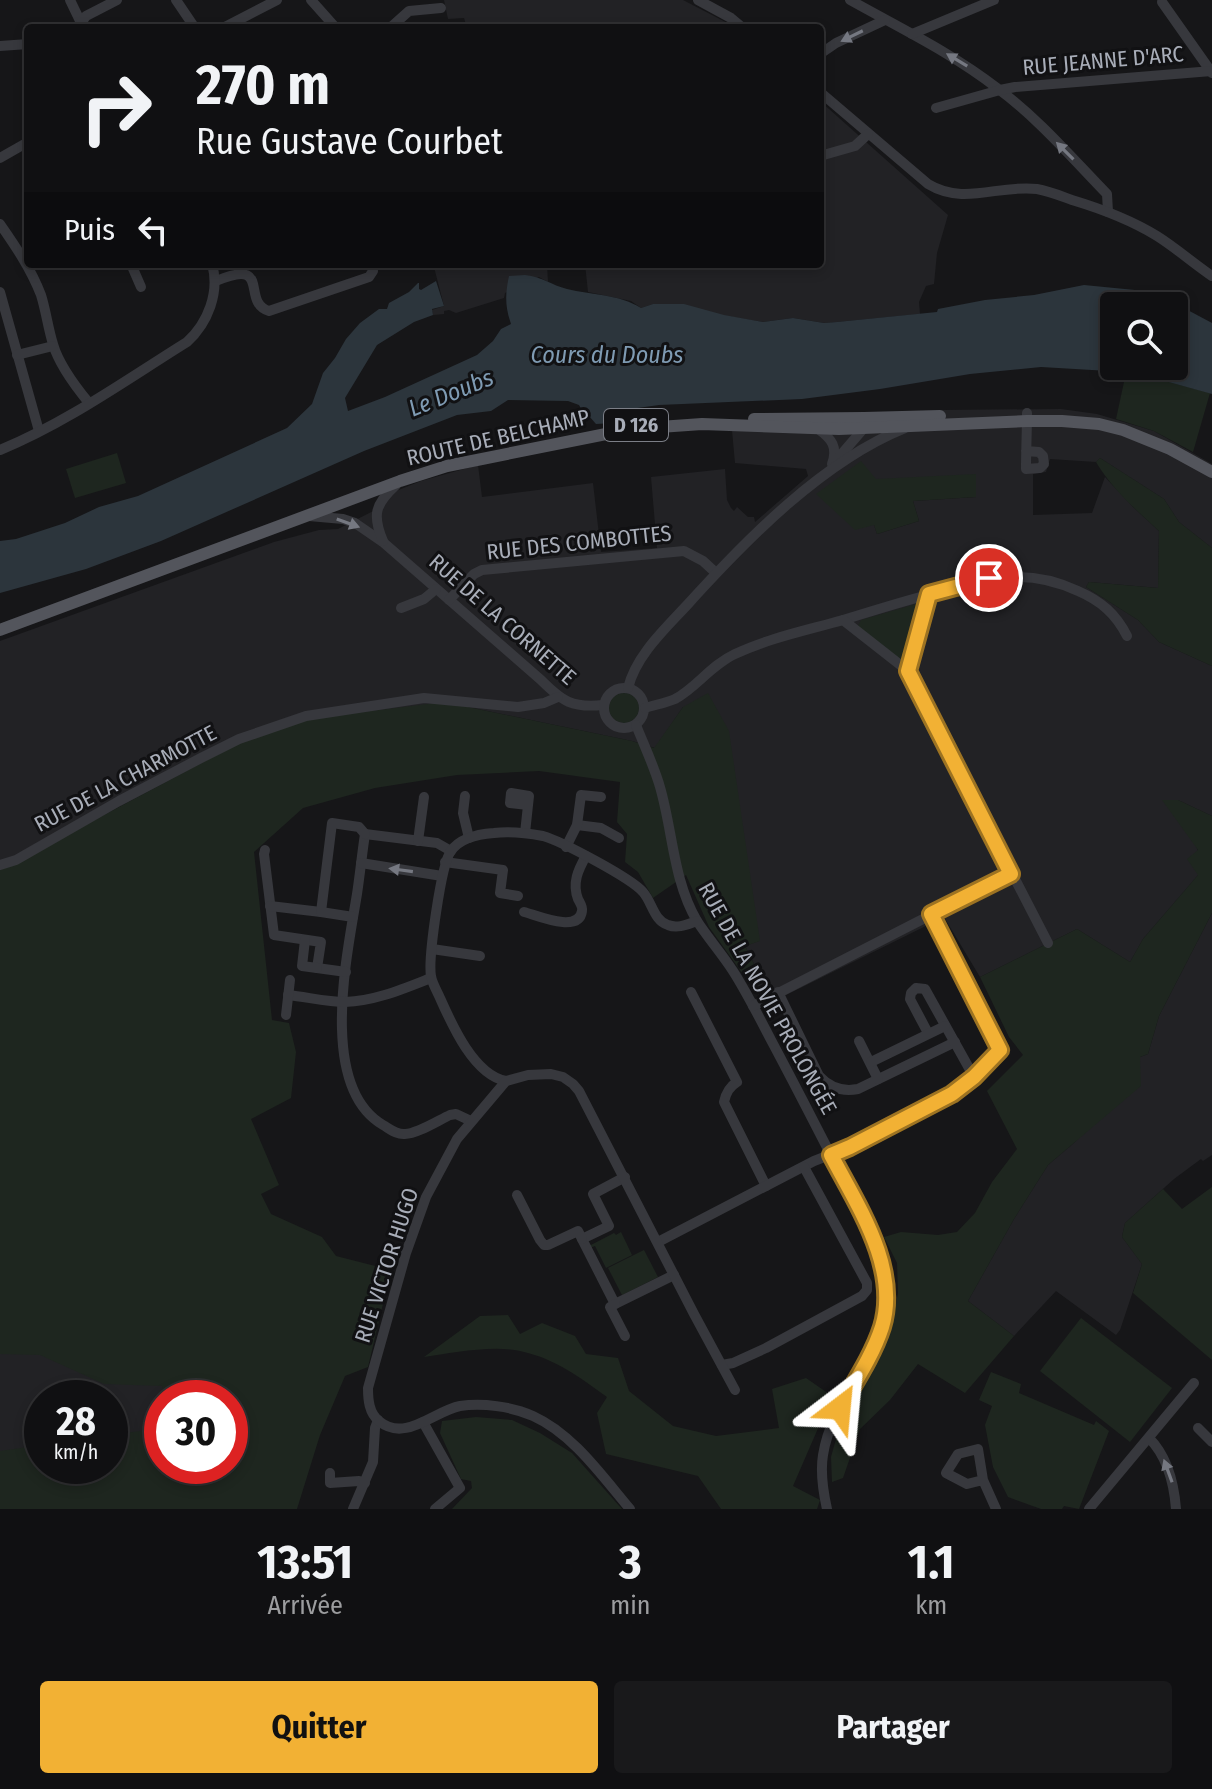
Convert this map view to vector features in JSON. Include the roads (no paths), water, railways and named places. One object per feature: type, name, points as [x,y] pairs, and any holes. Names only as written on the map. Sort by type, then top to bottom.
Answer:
[{"type":"main road","name":"ROUTE DE BELCHAMP","points":[[0,623],[450,461],[630,425],[712,419],[911,426],[1027,417]]},
{"type":"main road","name":"ROUTE DE BELCHAMP","points":[[0,630],[447,466],[631,429],[702,424],[818,429],[864,423],[1027,417],[1099,424],[1123,430],[1212,469]]},
{"type":"street","points":[[70,0],[82,24]]},
{"type":"street","points":[[82,24],[86,16],[116,0]]},
{"type":"street","points":[[176,0],[192,24]]},
{"type":"street","points":[[231,24],[277,0]]},
{"type":"street","points":[[311,0],[332,24]]},
{"type":"street","points":[[400,0],[409,11]]},
{"type":"street","points":[[698,0],[738,24]]},
{"type":"street","points":[[850,0],[961,62],[1027,112],[1107,194],[1108,212]]},
{"type":"street","points":[[912,34],[994,0]]},
{"type":"street","points":[[1162,2],[1211,72]]},
{"type":"street","points":[[394,24],[409,11],[441,8]]},
{"type":"street","points":[[824,51],[885,20]]},
{"type":"street","points":[[0,46],[24,44]]},
{"type":"street","name":"RUE JEANNE D'ARC","points":[[936,108],[1000,90],[1211,72]]},
{"type":"street","points":[[824,96],[928,184],[947,193],[1019,188],[1039,190],[1108,212],[1156,236],[1212,276]]},
{"type":"street","points":[[824,155],[855,146],[868,134]]},
{"type":"street","points":[[0,158],[24,144]]},
{"type":"street","points":[[0,224],[24,258]]},
{"type":"street","points":[[29,268],[43,302],[53,346],[63,367],[89,403]]},
{"type":"street","points":[[133,268],[141,287]]},
{"type":"street","points":[[0,450],[89,403],[187,342],[196,334],[211,306],[216,281],[213,268]]},
{"type":"street","points":[[216,281],[245,273],[250,276],[260,306],[269,311],[369,277],[372,268]]},
{"type":"street","points":[[0,292],[39,431]]},
{"type":"street","points":[[17,355],[53,346]]},
{"type":"street","points":[[1026,451],[1027,417]]},
{"type":"street","points":[[864,423],[864,447]]},
{"type":"street","points":[[822,477],[864,423]]},
{"type":"street","points":[[628,688],[638,663],[673,620],[762,527],[864,447],[911,426]]},
{"type":"street","points":[[818,429],[834,446],[832,465]]},
{"type":"street","points":[[384,543],[376,512],[380,501],[400,481]]},
{"type":"street","name":"RUE DE LA CORNETTE","points":[[307,516],[355,523],[384,543],[558,697],[578,706],[603,705]]},
{"type":"street","name":"RUE DES COMBOTTES","points":[[449,600],[474,574],[482,570],[684,551],[703,561],[716,573]]},
{"type":"street","points":[[645,708],[673,700],[712,667],[752,647],[989,578],[1041,578],[1065,585],[1105,605],[1117,617],[1127,636]]},
{"type":"street","points":[[401,608],[424,599],[436,589]]},
{"type":"street","points":[[908,671],[929,594]]},
{"type":"street","points":[[843,620],[908,671],[1048,943]]},
{"type":"street","points":[[628,688],[640,695],[645,708],[642,718],[628,728],[616,726],[606,718],[603,705],[609,694],[628,688]]},
{"type":"street","name":"RUE DE LA CHARMOTTE","points":[[0,865],[16,860],[201,758],[269,727],[306,716],[424,698],[518,707],[544,703],[558,697]]},
{"type":"street","name":"RUE DE LA NOVIE PROLONGÉE","points":[[636,725],[660,786],[677,868],[697,921],[733,971],[753,1006],[831,1155],[884,1267],[887,1292],[882,1326],[829,1433],[823,1455],[822,1477],[827,1509]]},
{"type":"street","points":[[566,847],[577,825],[581,795],[601,797]]},
{"type":"street","points":[[465,796],[463,813],[469,838]]},
{"type":"street","points":[[418,841],[424,797]]},
{"type":"street","points":[[525,833],[528,805]]},
{"type":"street","points":[[321,912],[332,823],[359,827],[365,834],[437,843],[451,851]]},
{"type":"street","points":[[577,825],[601,828],[619,838]]},
{"type":"street","points":[[697,921],[680,926],[663,923],[643,891],[633,883],[546,837],[497,833],[469,838],[458,844],[445,862],[432,949],[431,978],[468,1052],[493,1076],[506,1081],[528,1075],[551,1074],[563,1077],[579,1091],[735,1390]]},
{"type":"street","points":[[365,834],[342,1002],[343,1042],[352,1084],[372,1118],[397,1133],[410,1134],[456,1114],[471,1121]]},
{"type":"street","points":[[265,850],[274,935],[305,940],[302,966],[346,972]]},
{"type":"street","points":[[524,912],[566,923],[579,917],[582,907],[576,894],[577,872],[586,856]]},
{"type":"street","points":[[445,862],[503,870],[500,893],[518,896]]},
{"type":"street","points":[[361,863],[442,876]]},
{"type":"street","points":[[753,1006],[1011,874]]},
{"type":"street","points":[[270,906],[353,917]]},
{"type":"street","points":[[658,1242],[952,1094],[1000,1050],[931,914]]},
{"type":"street","points":[[432,949],[480,956]]},
{"type":"street","points":[[288,995],[342,1002],[361,1001],[394,993],[431,978]]},
{"type":"street","points":[[286,1015],[290,980]]},
{"type":"street","points":[[928,1033],[910,999],[916,988],[925,989],[974,1077]]},
{"type":"street","points":[[691,992],[737,1082],[731,1085],[724,1102],[766,1186]]},
{"type":"street","points":[[778,992],[819,1076],[835,1088],[848,1091],[858,1089],[955,1042]]},
{"type":"street","points":[[871,1062],[945,1026]]},
{"type":"street","points":[[859,1041],[878,1079]]},
{"type":"street","name":"RUE VICTOR HUGO","points":[[378,1420],[371,1411],[368,1388],[406,1253],[426,1197],[457,1139],[506,1081]]},
{"type":"street","points":[[722,1365],[766,1348],[862,1296],[867,1290],[867,1283],[804,1167]]},
{"type":"street","points":[[582,1239],[609,1226],[593,1194],[625,1177]]},
{"type":"street","points":[[517,1195],[544,1245],[578,1231],[615,1304]]},
{"type":"street","points":[[625,1336],[610,1307],[674,1275]]},
{"type":"street","points":[[1089,1509],[1194,1383]]},
{"type":"street","points":[[353,1509],[373,1462],[378,1420],[397,1428],[411,1428],[441,1412],[459,1407],[499,1407],[533,1416],[554,1429],[574,1446],[630,1509]]},
{"type":"street","points":[[423,1422],[460,1488],[435,1509]]},
{"type":"street","points":[[1198,1428],[1212,1442]]},
{"type":"street","points":[[1149,1438],[1167,1465],[1176,1509]]},
{"type":"street","points":[[330,1473],[330,1483],[365,1483]]},
{"type":"street","points":[[983,1480],[996,1509]]},
{"type":"water","name":"Cours du Doubs","points":[[525,275],[567,289],[624,300],[641,308],[653,304],[684,304],[763,322],[793,318],[824,323],[937,312],[938,309],[985,300],[1084,285],[1147,292],[1100,292],[1100,370],[1041,367],[970,374],[802,399],[659,405],[616,411],[613,423],[596,424],[589,416],[586,418],[579,405],[568,401],[508,400],[491,411],[457,415],[364,451],[161,541],[86,569],[0,593],[0,541],[16,539],[65,523],[99,507],[138,496],[287,428],[312,404],[323,373],[360,323],[379,309],[387,309],[389,303],[418,283],[421,290],[436,281],[444,306],[432,309],[433,315],[414,322],[377,345],[345,398],[348,411],[477,355],[501,329],[511,324],[507,289],[509,276]]},
{"type":"water","name":"Cours du Doubs","points":[[1188,310],[1212,323],[1212,394],[1161,380],[1188,380]]},
{"type":"water label","name":"Le Doubs","points":[[451,393]]}]
